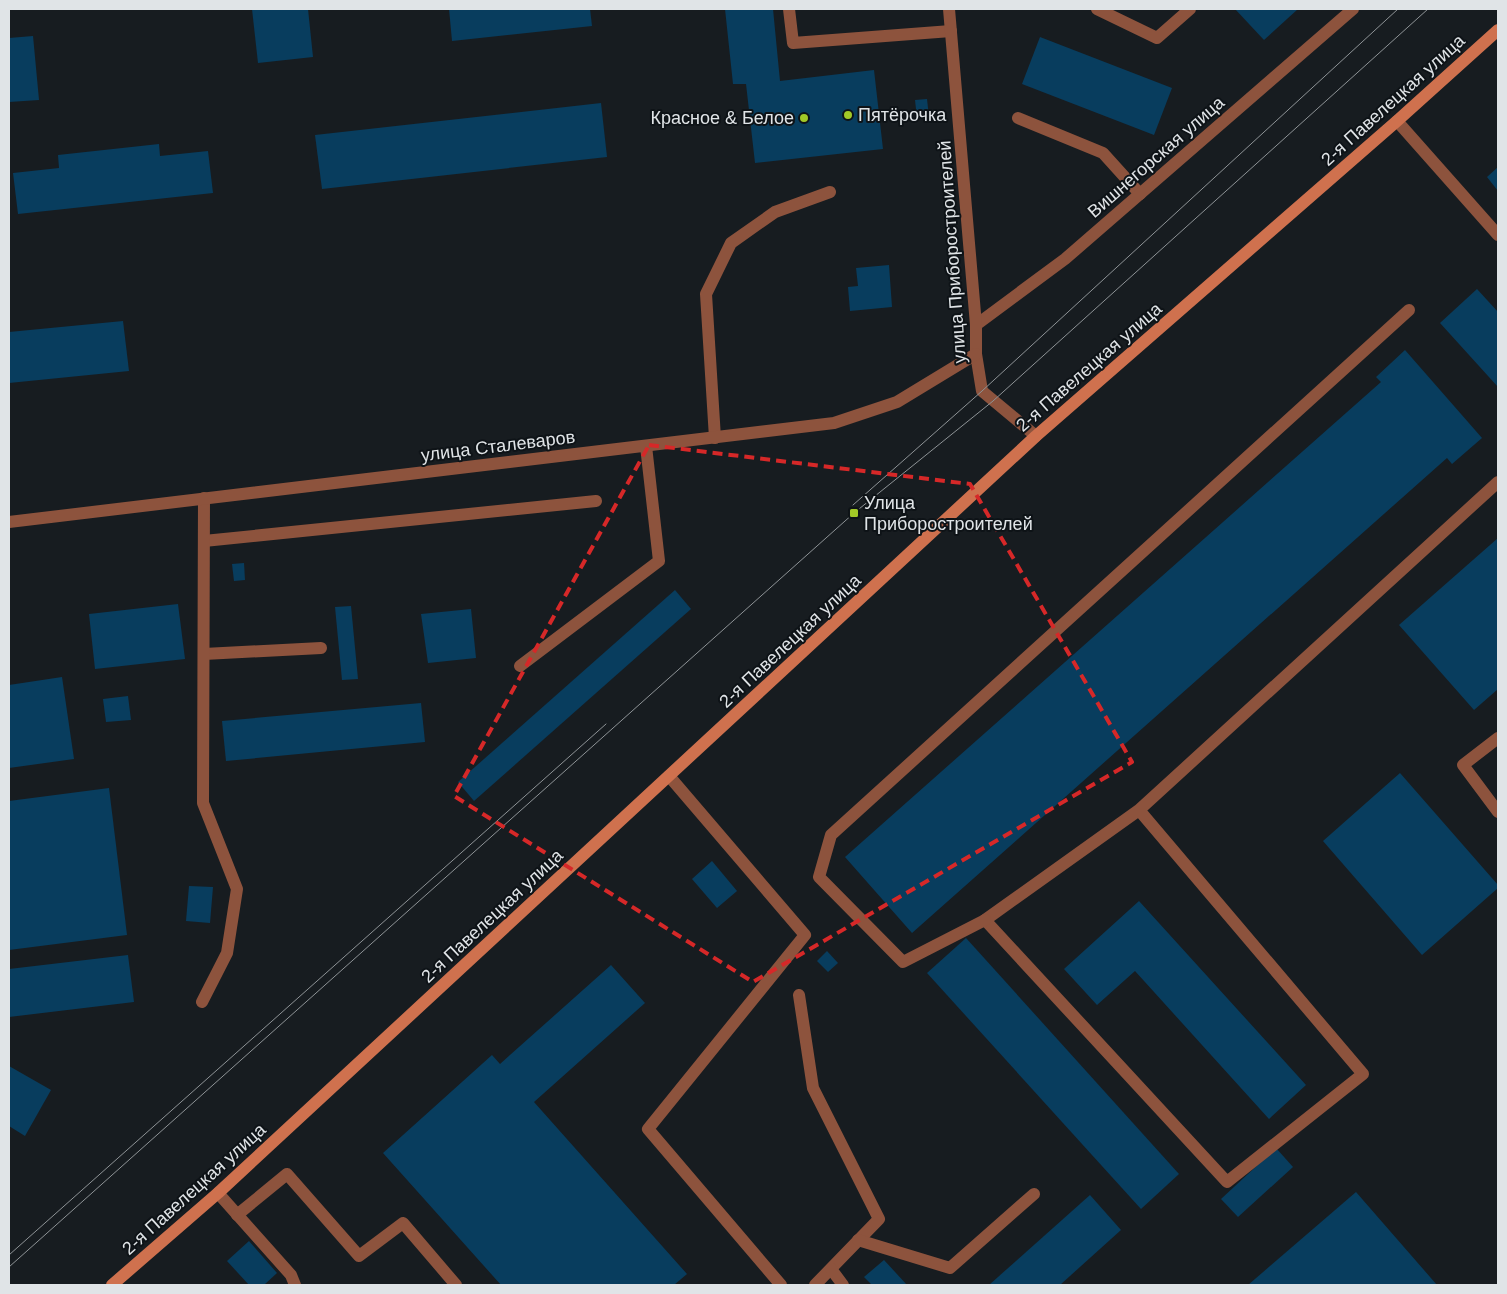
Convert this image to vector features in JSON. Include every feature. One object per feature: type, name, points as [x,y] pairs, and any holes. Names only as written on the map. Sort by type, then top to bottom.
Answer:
[{"type":"main road","name":"2-я Павелецкая улица","points":[[112,1285],[218,1193],[1036,436],[1398,121],[1498,30]]},
{"type":"street","points":[[789,9],[793,43],[951,31]]},
{"type":"street","name":"улица Приборостроителей","points":[[949,9],[976,325],[976,354],[982,390],[1036,436]]},
{"type":"street","points":[[1097,9],[1157,38],[1190,9]]},
{"type":"street","name":"Вишнегорская улица","points":[[976,325],[1065,259],[1353,9]]},
{"type":"street","points":[[1018,118],[1103,153],[1140,194]]},
{"type":"street","points":[[1398,121],[1498,234]]},
{"type":"street","points":[[715,438],[706,294],[731,243],[775,212],[830,192]]},
{"type":"street","points":[[1409,310],[831,835],[819,877],[904,962],[985,920],[1139,810],[1498,482]]},
{"type":"street","name":"улица Сталеваров","points":[[9,522],[834,423],[897,402],[976,354]]},
{"type":"street","points":[[520,666],[659,561],[646,446]]},
{"type":"street","points":[[202,1002],[227,953],[238,889],[203,803],[204,498]]},
{"type":"street","points":[[204,541],[596,501]]},
{"type":"street","points":[[204,654],[320,648]]},
{"type":"street","points":[[1498,738],[1463,765],[1498,812]]},
{"type":"street","points":[[669,776],[805,935],[648,1129],[781,1285]]},
{"type":"street","points":[[985,920],[1227,1182],[1363,1074],[1139,810]]},
{"type":"street","points":[[799,995],[813,1088],[879,1219],[815,1285]]},
{"type":"street","points":[[237,1214],[287,1174],[359,1256],[403,1223],[456,1285]]},
{"type":"street","points":[[218,1193],[291,1275],[295,1285]]},
{"type":"street","points":[[858,1240],[950,1268],[1034,1194]]},
{"type":"street","points":[[831,1269],[843,1285]]},
{"type":"highlighted area","points":[[649,445],[970,484],[1132,762],[753,982],[454,796]]},
{"type":"building","points":[[252,9],[308,9],[313,57],[258,63]]},
{"type":"building","points":[[449,9],[590,9],[592,26],[452,41]]},
{"type":"building","points":[[725,9],[773,9],[780,81],[874,70],[883,149],[755,163],[746,84],[733,84]]},
{"type":"building","points":[[1235,9],[1298,9],[1264,40]]},
{"type":"building","points":[[33,36],[39,100],[9,102],[9,38]]},
{"type":"building","points":[[1040,37],[1172,88],[1154,135],[1022,84]]},
{"type":"building","points":[[927,99],[929,117],[917,118],[915,100]]},
{"type":"building","points":[[601,103],[607,157],[322,189],[315,135]]},
{"type":"building","points":[[159,144],[160,156],[208,151],[213,193],[18,214],[13,173],[59,168],[58,155]]},
{"type":"building","points":[[1498,167],[1498,191],[1487,177]]},
{"type":"building","points":[[889,265],[892,307],[850,311],[848,287],[858,286],[856,268]]},
{"type":"building","points":[[1477,289],[1498,312],[1498,387],[1440,323]]},
{"type":"building","points":[[123,321],[129,371],[9,383],[9,332]]},
{"type":"building","points":[[1405,350],[1482,438],[1452,464],[1447,458],[912,933],[845,857],[1381,382],[1376,377]]},
{"type":"building","points":[[1498,538],[1498,689],[1474,710],[1399,625]]},
{"type":"building","points":[[244,563],[245,580],[234,581],[232,564]]},
{"type":"building","points":[[675,590],[691,609],[474,801],[458,782]]},
{"type":"building","points":[[178,604],[185,659],[95,669],[89,614]]},
{"type":"building","points":[[351,606],[358,679],[342,680],[335,607]]},
{"type":"building","points":[[471,609],[476,658],[428,663],[421,614]]},
{"type":"building","points":[[62,677],[74,759],[9,768],[9,685]]},
{"type":"building","points":[[128,696],[131,720],[106,722],[103,699]]},
{"type":"building","points":[[421,703],[425,742],[226,761],[222,721]]},
{"type":"building","points":[[1400,773],[1498,885],[1498,888],[1422,955],[1323,841]]},
{"type":"building","points":[[109,788],[127,935],[9,950],[9,801]]},
{"type":"building","points":[[712,861],[737,891],[717,908],[692,879]]},
{"type":"building","points":[[189,886],[213,887],[210,923],[186,921]]},
{"type":"building","points":[[1139,901],[1306,1085],[1269,1119],[1135,971],[1097,1005],[1064,969]]},
{"type":"building","points":[[966,938],[1179,1174],[1141,1209],[927,973]]},
{"type":"building","points":[[827,951],[838,963],[828,972],[817,961]]},
{"type":"building","points":[[128,955],[134,1002],[9,1017],[9,969]]},
{"type":"building","points":[[611,965],[645,1003],[534,1102],[687,1274],[674,1285],[501,1285],[383,1153],[492,1055],[500,1064]]},
{"type":"building","points":[[9,1066],[51,1090],[25,1136],[9,1126]]},
{"type":"building","points":[[1276,1148],[1293,1167],[1238,1217],[1221,1199]]},
{"type":"building","points":[[1356,1192],[1437,1285],[1248,1285]]},
{"type":"building","points":[[1090,1195],[1121,1230],[1060,1285],[989,1285]]},
{"type":"building","points":[[249,1241],[277,1273],[264,1285],[249,1285],[227,1261]]},
{"type":"building","points":[[884,1260],[907,1285],[872,1285],[864,1277]]},
{"type":"tram line","points":[[853,505],[982,391],[1398,9]]},
{"type":"tram line","points":[[9,1267],[854,513],[993,401],[1428,9]]},
{"type":"tram line","points":[[9,1255],[606,724]]},
{"type":"place","name":"Пятёрочка","points":[[848,115]]},
{"type":"place","name":"Красное & Белое","points":[[804,118]]},
{"type":"place","name":"Улица Приборостроителей","points":[[854,513]]}]
